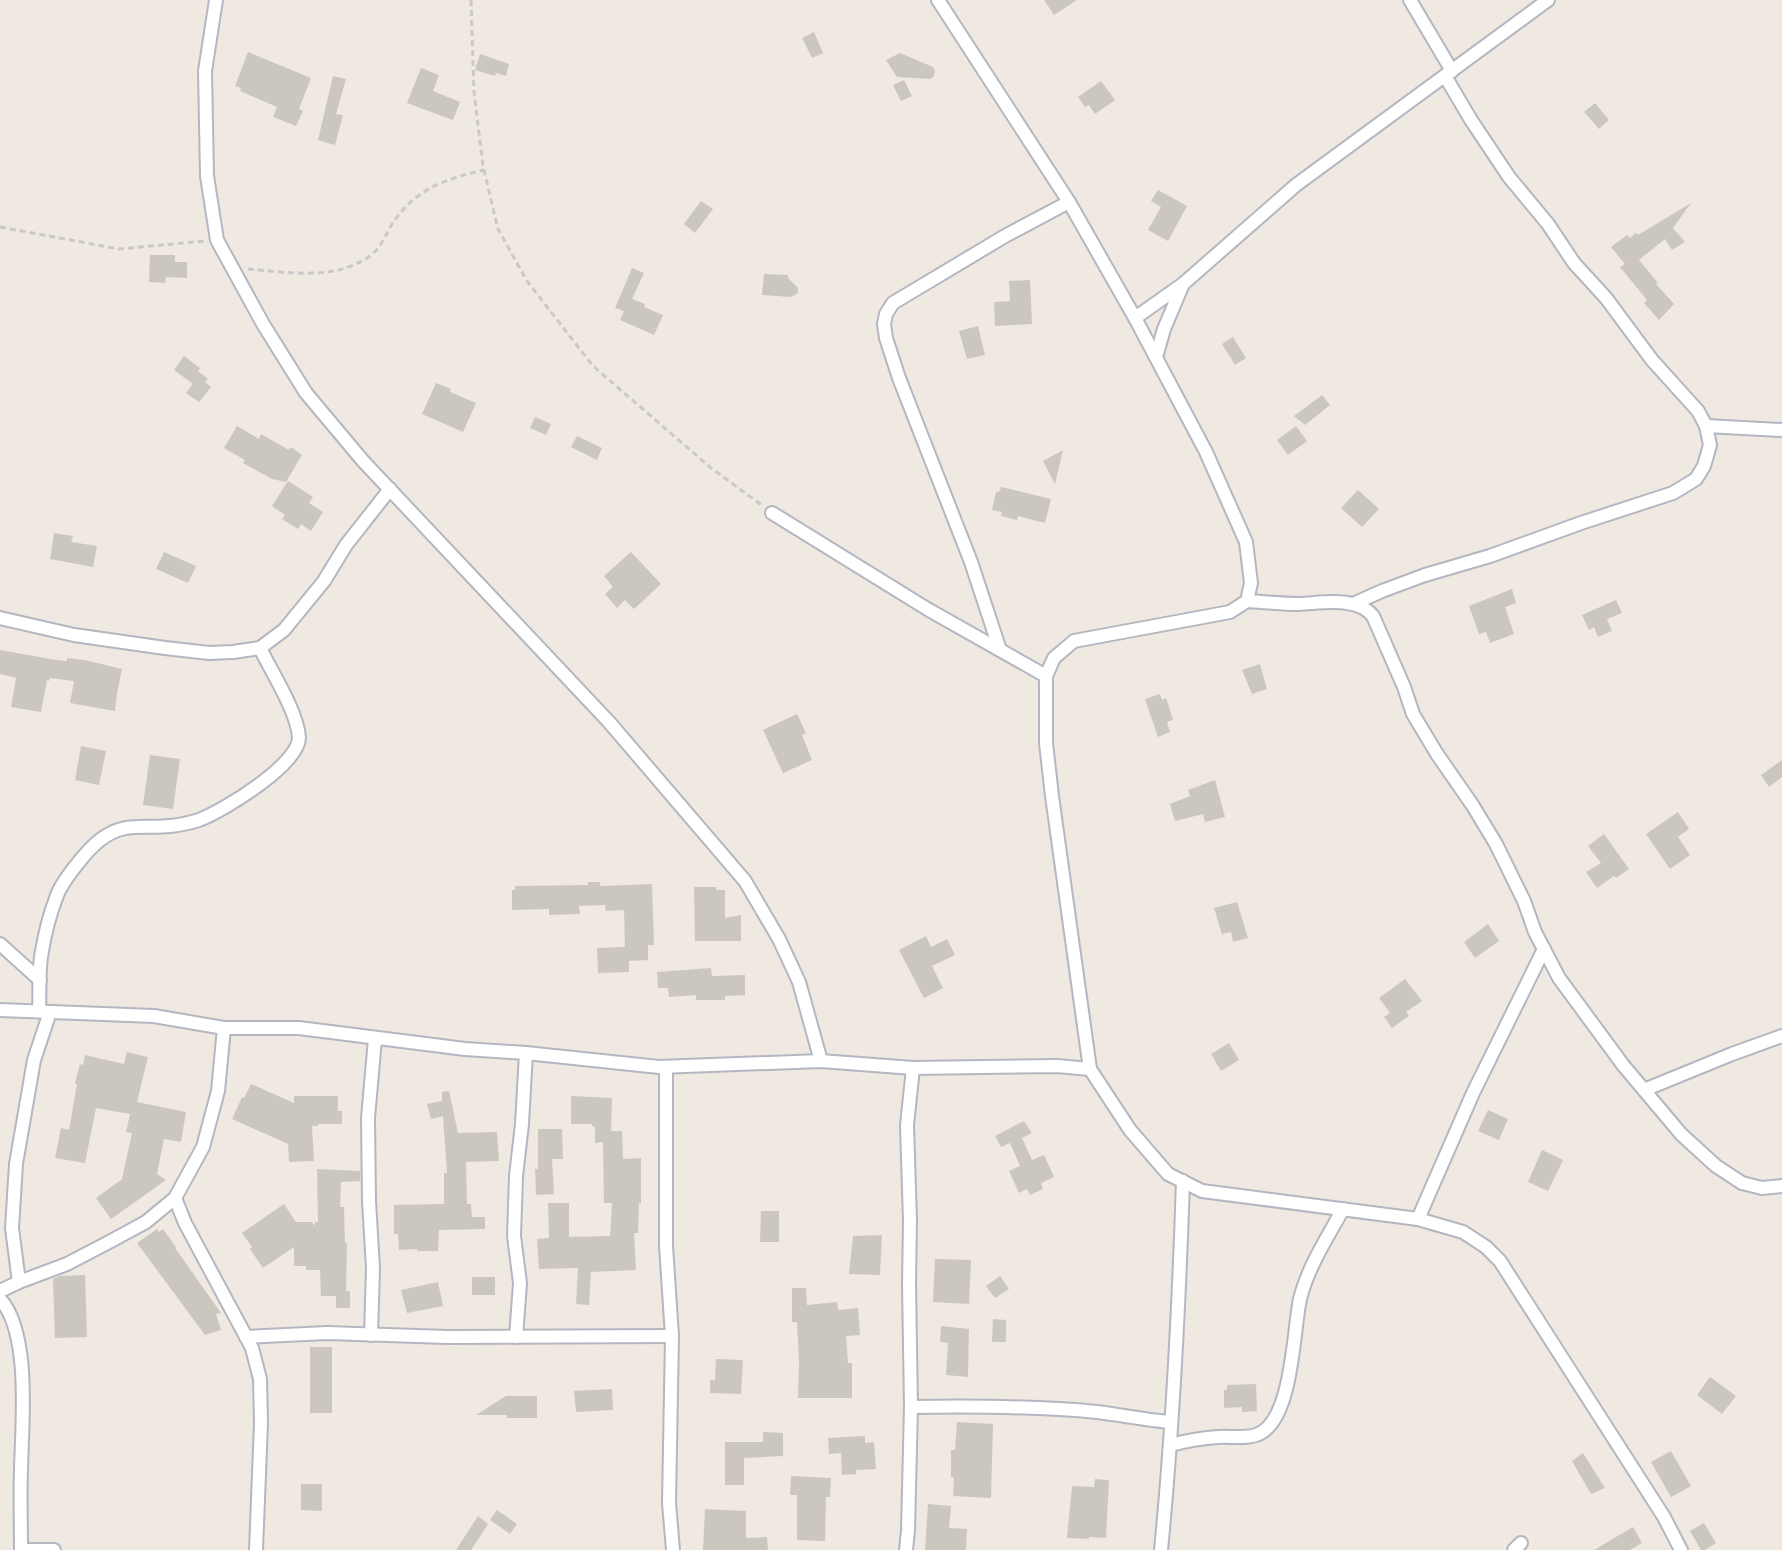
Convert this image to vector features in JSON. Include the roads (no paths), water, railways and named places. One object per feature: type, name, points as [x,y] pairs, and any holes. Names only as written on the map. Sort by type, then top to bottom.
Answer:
[{"type":"street","points":[[216,0],[205,71],[207,176],[217,240],[263,324],[306,393],[363,461],[609,722],[745,881],[779,939],[799,982],[821,1061]]},
{"type":"street","points":[[938,0],[1069,202],[1206,452],[1246,542],[1251,583],[1247,601]]},
{"type":"street","points":[[1353,604],[1425,575],[1673,493],[1696,479],[1704,466],[1710,445],[1706,426],[1698,411],[1652,360],[1509,177],[1471,120],[1410,0]]},
{"type":"street","points":[[1135,318],[1183,284],[1296,185],[1548,0]]},
{"type":"street","points":[[1000,650],[971,562],[899,378],[884,324],[893,303],[1069,202]]},
{"type":"street","points":[[1156,357],[1183,284]]},
{"type":"street","points":[[1706,426],[1782,430]]},
{"type":"street","points":[[0,618],[74,635],[179,650],[209,653],[260,648],[284,630],[324,581],[346,545],[390,489]]},
{"type":"street","points":[[772,513],[882,582],[1046,676]]},
{"type":"street","points":[[1681,1550],[1664,1517],[1500,1261],[1486,1247],[1463,1232],[1418,1219],[1202,1191],[1168,1174],[1130,1130],[1090,1069],[1046,743],[1046,676],[1054,658],[1074,641],[1230,612],[1247,601],[1362,606],[1373,616],[1413,714],[1496,844],[1559,978],[1623,1065],[1681,1134],[1716,1166],[1742,1183],[1762,1188],[1782,1186]]},
{"type":"street","points":[[19,1282],[12,1228],[16,1164],[44,1011],[40,980],[41,952],[56,895],[80,860],[99,840],[116,830],[198,820],[228,806],[274,774],[291,758],[299,741],[295,719],[260,648]]},
{"type":"street","points":[[0,944],[40,980]]},
{"type":"street","points":[[1418,1219],[1473,1093],[1544,949]]},
{"type":"street","points":[[0,1010],[154,1016],[224,1028],[299,1028],[465,1049],[666,1067],[821,1061],[913,1068],[1057,1066],[1090,1069]]},
{"type":"street","points":[[0,1291],[67,1264],[146,1222],[175,1198],[203,1147],[218,1091],[224,1028]]},
{"type":"street","points":[[1644,1090],[1782,1036]]},
{"type":"street","points":[[371,1335],[373,1268],[368,1118],[375,1039]]},
{"type":"street","points":[[516,1337],[520,1283],[514,1221],[526,1053]]},
{"type":"street","points":[[666,1067],[666,1246],[672,1336],[669,1503],[673,1550]]},
{"type":"street","points":[[906,1550],[911,1407],[907,1125],[913,1068]]},
{"type":"street","points":[[1161,1550],[1180,1286],[1183,1181]]},
{"type":"street","points":[[175,1198],[185,1223],[252,1348],[260,1379],[256,1550]]},
{"type":"street","points":[[1170,1445],[1209,1438],[1256,1435],[1272,1424],[1291,1368],[1300,1299],[1310,1269],[1343,1209]]},
{"type":"street","points":[[0,1299],[16,1328],[21,1360],[21,1550],[54,1550]]},
{"type":"street","points":[[246,1337],[327,1333],[672,1336]]},
{"type":"street","points":[[911,1407],[1038,1409],[1171,1422]]}]
